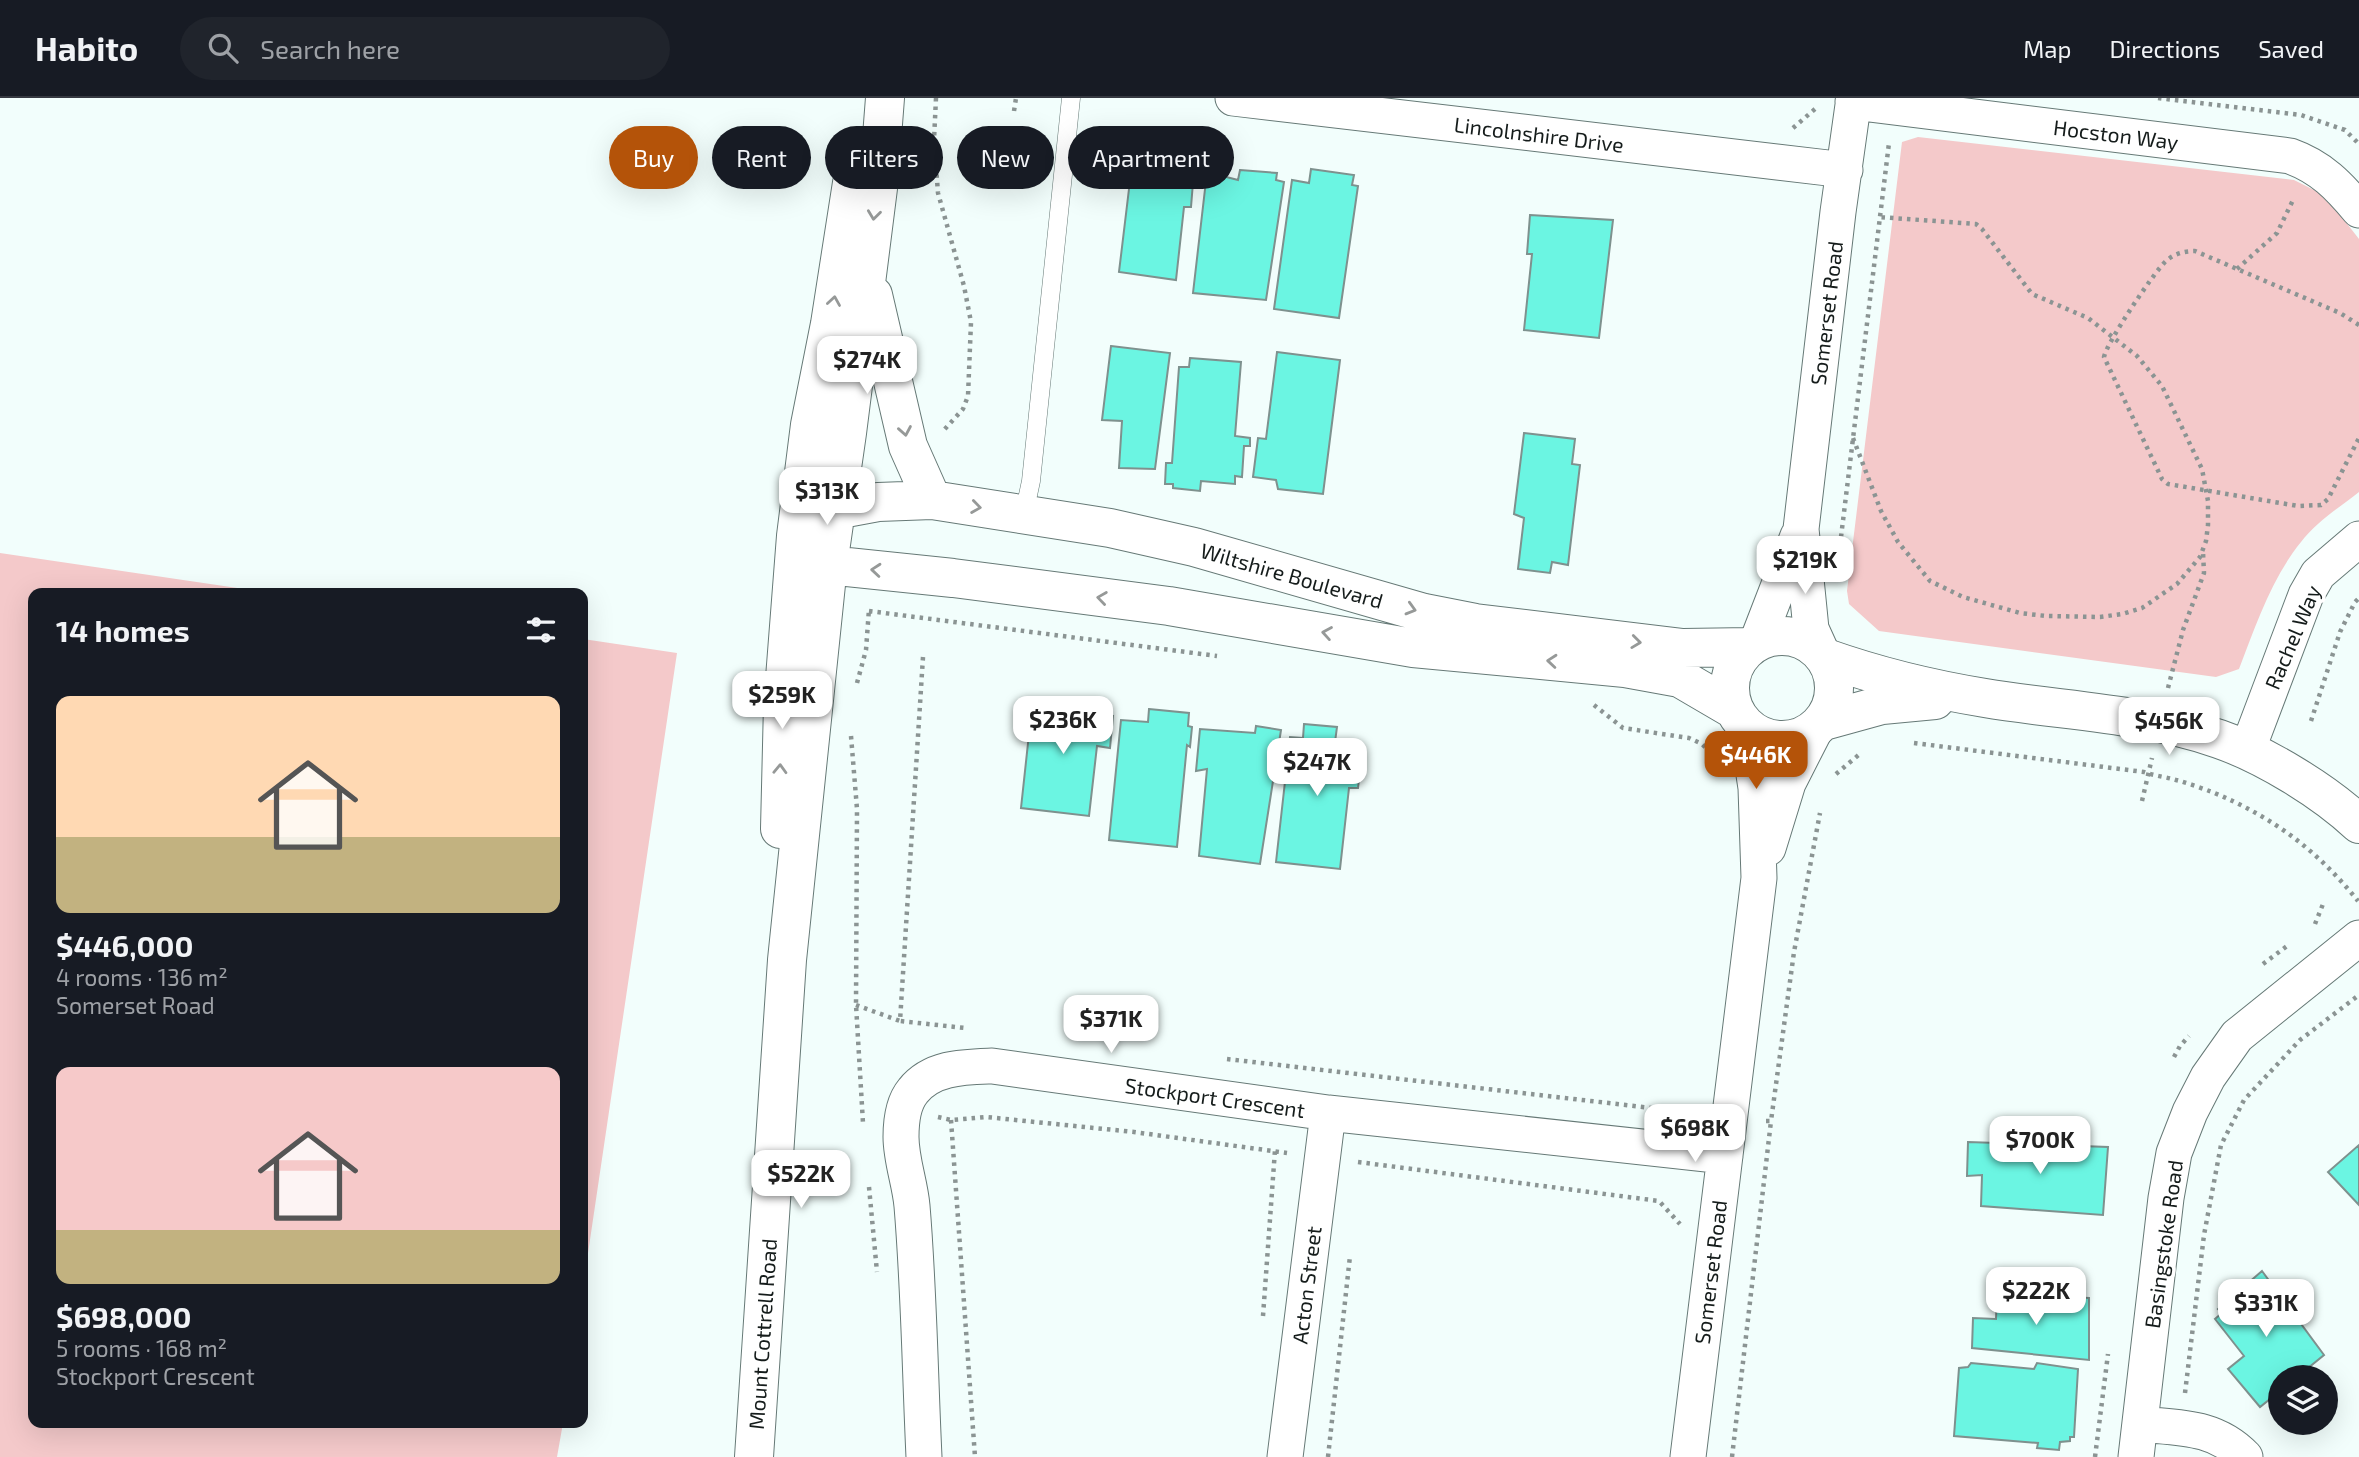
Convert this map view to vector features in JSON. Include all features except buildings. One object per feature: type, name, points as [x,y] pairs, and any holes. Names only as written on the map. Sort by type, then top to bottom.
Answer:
[{"type":"street","name":"Mount Cottrell Road","points":[[787,960],[782,910],[779,784],[796,536],[810,425],[830,324],[865,98]]},
{"type":"street","name":"Mount Cottrell Road","points":[[754,1457],[787,960],[828,565],[877,188],[885,98]]},
{"type":"street","name":"Lincolnshire Drive","points":[[1233,98],[1845,170]]},
{"type":"street","name":"Somerset Road","points":[[1823,655],[1811,629],[1801,529],[1838,212],[1854,100]]},
{"type":"street","name":"Hocston Way","points":[[1854,100],[2290,156],[2308,162],[2341,188],[2359,210]]},
{"type":"street","points":[[867,269],[908,446],[932,500]]},
{"type":"street","name":"Wiltshire Boulevard","points":[[835,510],[878,502],[932,500],[1110,528],[1195,547],[1424,613],[1475,622],[1684,648],[1754,645]]},
{"type":"street","points":[[828,565],[796,536],[835,510]]},
{"type":"street","name":"Somerset Road","points":[[1754,645],[1801,529]]},
{"type":"street","name":"Rachel Way","points":[[2247,751],[2306,595],[2318,574],[2359,538]]},
{"type":"street","name":"Wiltshire Boulevard","points":[[828,565],[953,578],[1169,607],[1413,648],[1625,667],[1679,678],[1740,718]]},
{"type":"street","points":[[1983,698],[1909,701],[1882,705],[1819,725],[1802,737],[1788,741],[1759,736],[1740,718],[1730,692],[1731,675],[1738,660],[1754,645],[1784,635],[1797,638],[1823,655],[1880,676],[1983,698],[2160,724],[2218,739],[2247,751],[2309,786],[2359,824]]},
{"type":"street","points":[[1819,725],[1832,706],[1835,690],[1833,673],[1823,655]]},
{"type":"street","name":"Somerset Road","points":[[1688,1457],[1759,878],[1756,788],[1740,718]]},
{"type":"street","name":"Somerset Road","points":[[1759,878],[1788,783],[1819,725]]},
{"type":"street","name":"Basingstoke Road","points":[[2138,1440],[2168,1187],[2174,1153],[2190,1112],[2208,1077],[2236,1036],[2359,938]]},
{"type":"street","name":"Stockport Crescent","points":[[924,1457],[912,1203],[901,1138],[904,1112],[913,1090],[942,1071],[992,1066],[1279,1107],[1725,1156]]},
{"type":"street","name":"Acton Street","points":[[1285,1457],[1328,1113]]},
{"type":"street","points":[[2138,1440],[2181,1429],[2220,1437],[2245,1457]]},
{"type":"lane","points":[[1024,514],[1031,481],[1071,98]]},
{"type":"path","points":[[1014,111],[1016,98]]},
{"type":"path","points":[[1841,547],[1894,107]]},
{"type":"path","points":[[2236,268],[2277,233],[2308,162]]},
{"type":"path","points":[[1879,217],[1976,224],[2032,294],[2088,318],[2137,356],[2162,386],[2202,469],[2208,501],[2208,525],[2203,549],[2204,573],[2183,630],[2143,801]]},
{"type":"path","points":[[2359,325],[2340,313],[2236,268],[2195,251],[2186,251],[2165,262],[2113,336],[2104,357],[2162,480],[2168,484],[2298,506],[2321,505],[2328,499],[2359,438]]},
{"type":"path","points":[[1853,438],[1881,511],[1898,542],[1930,581],[1963,597],[2020,613],[2046,616],[2073,618],[2122,614],[2141,608],[2177,584],[2195,564],[2203,549]]},
{"type":"path","points":[[2311,720],[2340,632],[2359,598]]},
{"type":"path","points":[[856,686],[866,650]]},
{"type":"path","points":[[900,1021],[923,657]]},
{"type":"path","points":[[851,735],[857,809],[856,1005],[864,1134]]},
{"type":"path","points":[[1913,743],[2177,780],[2213,793],[2272,822],[2329,866],[2359,902]]},
{"type":"path","points":[[1849,762],[1867,746]]},
{"type":"path","points":[[1732,1457],[1771,1121],[1794,952],[1822,803]]},
{"type":"path","points":[[2181,1429],[2204,1236],[2221,1145],[2244,1100],[2300,1040],[2359,995]]},
{"type":"path","points":[[856,1005],[900,1021],[968,1029]]},
{"type":"path","points":[[1214,1057],[1771,1121]]},
{"type":"path","points":[[1262,1329],[1282,1065]]},
{"type":"path","points":[[950,1119],[975,1457]]},
{"type":"path","points":[[868,1175],[878,1283]]},
{"type":"path","points":[[1328,1457],[1352,1243]]},
{"type":"shaded area","points":[[1918,137],[2294,180],[2318,192],[2334,207],[2359,239],[2359,492],[2328,515],[2290,556],[2265,603],[2239,669],[2216,677],[1879,631],[1849,604],[1847,591],[1902,142]]},
{"type":"shaded area","points":[[0,553],[238,588],[28,588],[28,1428],[562,1428],[557,1457],[0,1457]]},
{"type":"shaded area","points":[[588,640],[677,653],[588,1253]]}]
